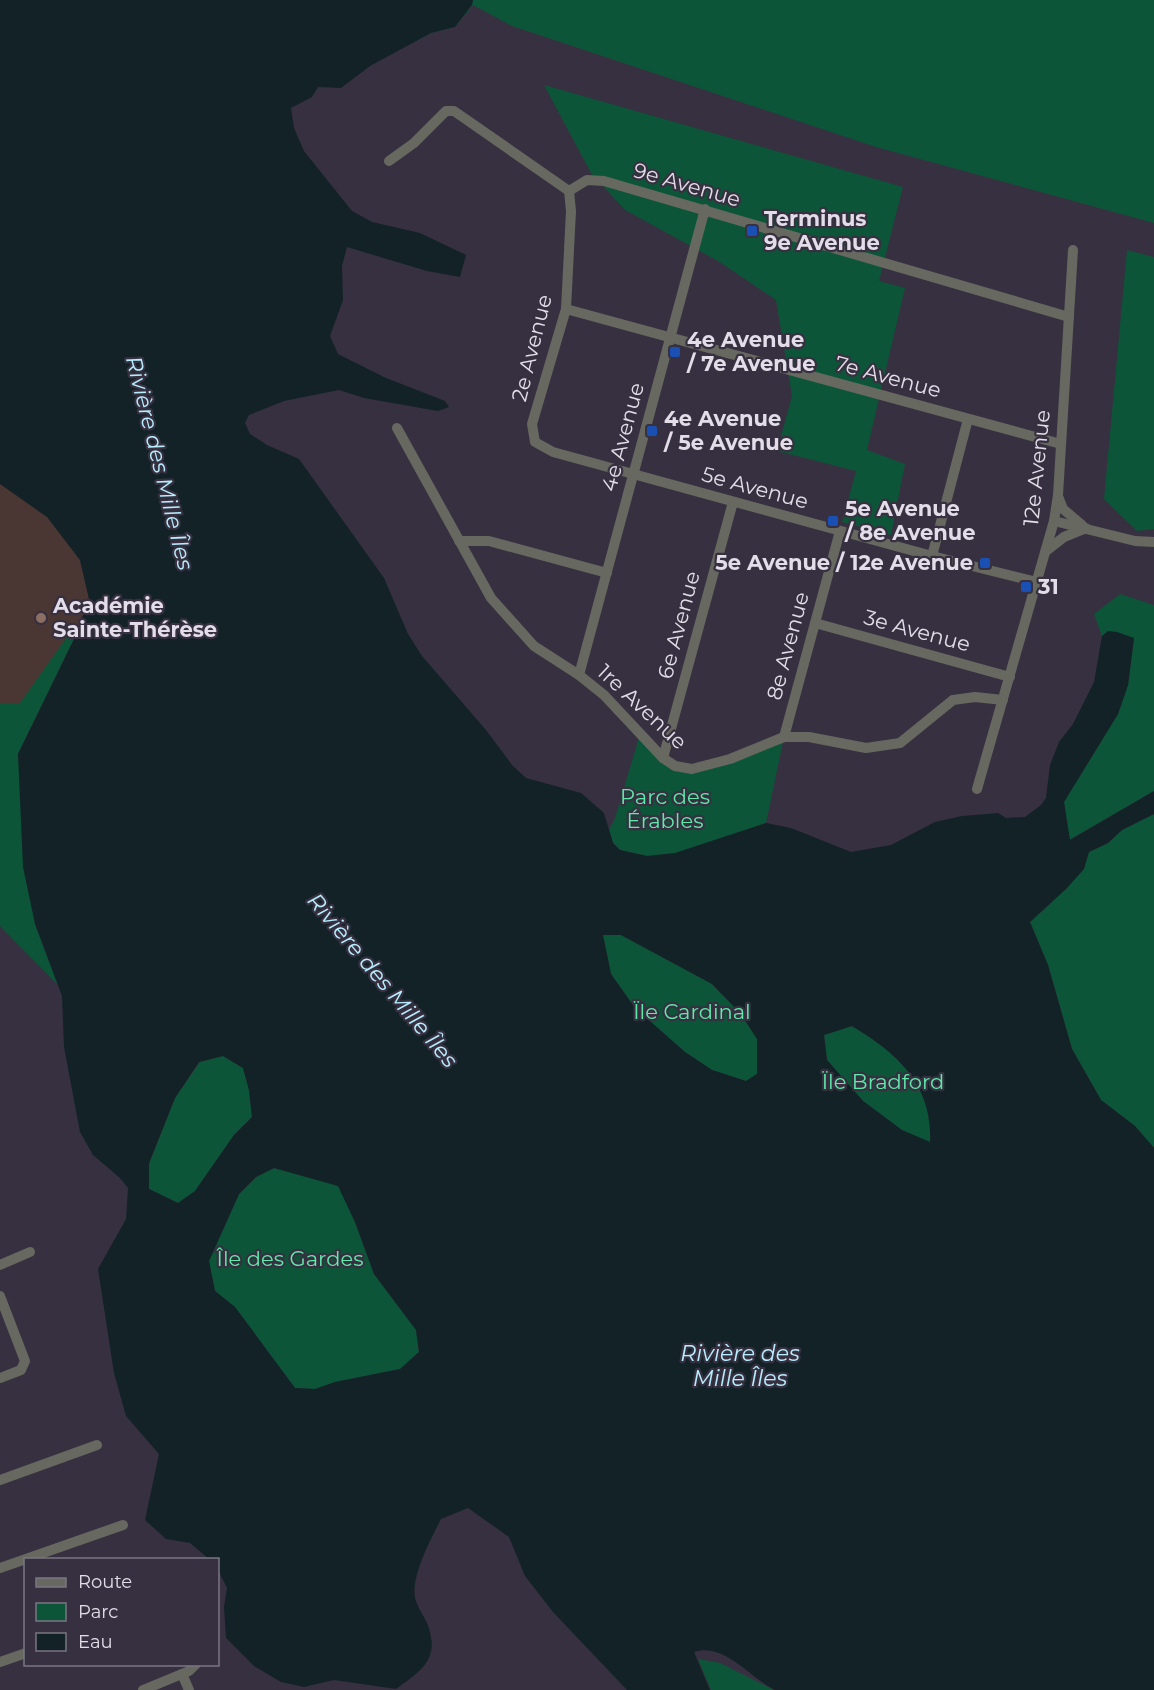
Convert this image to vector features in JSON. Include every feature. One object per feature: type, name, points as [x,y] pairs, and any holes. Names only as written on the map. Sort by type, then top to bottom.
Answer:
[{"type":"street","points":[[389,161],[414,142],[446,111],[454,111],[569,191]]},
{"type":"street","name":"9e Avenue","points":[[569,191],[587,180],[604,181],[1069,317]]},
{"type":"street","name":"2e Avenue","points":[[535,442],[532,424],[566,309],[571,211],[569,191]]},
{"type":"street","name":"4e Avenue","points":[[579,675],[705,210]]},
{"type":"street","name":"12e Avenue","points":[[977,789],[1054,521],[1058,495],[1073,250]]},
{"type":"street","name":"7e Avenue","points":[[566,309],[1060,444]]},
{"type":"street","points":[[932,556],[968,419]]},
{"type":"street","name":"1re Avenue","points":[[397,428],[491,598],[534,646],[579,675],[604,696],[663,758],[675,766],[692,769],[730,759],[784,737],[809,737],[866,748],[900,743],[953,700],[975,697],[1003,700]]},
{"type":"street","name":"5e Avenue","points":[[535,442],[553,452],[932,556],[1037,582]]},
{"type":"street","points":[[1058,495],[1063,509],[1087,528]]},
{"type":"street","name":"6e Avenue","points":[[663,758],[733,502]]},
{"type":"street","points":[[1054,521],[1135,541],[1154,542]]},
{"type":"street","points":[[1046,552],[1064,537],[1087,528]]},
{"type":"street","name":"8e Avenue","points":[[784,737],[840,531]]},
{"type":"street","points":[[459,541],[489,542],[607,573]]},
{"type":"street","name":"3e Avenue","points":[[815,623],[1010,677]]},
{"type":"street","points":[[0,1265],[30,1252]]},
{"type":"street","points":[[0,1296],[25,1361],[21,1370],[0,1378]]},
{"type":"street","points":[[0,1480],[98,1445]]},
{"type":"street","points":[[29,1558],[123,1525]]},
{"type":"street","points":[[0,1568],[24,1560]]},
{"type":"street","points":[[0,1662],[24,1654]]},
{"type":"street","points":[[143,1690],[189,1671],[195,1666]]},
{"type":"street","points":[[182,1674],[189,1690]]},
{"type":"shaded area","name":"Académie Sainte-Thérèse","points":[[0,482],[49,516],[80,560],[89,599],[75,637],[34,726],[0,719]]},
{"type":"green space","points":[[399,0],[1154,0],[1154,223],[876,147],[512,26],[473,5],[455,27],[431,33],[412,43]]},
{"type":"green space","points":[[544,85],[903,187],[879,281],[905,288],[867,450],[905,464],[891,535],[842,522],[856,471],[777,451],[792,396],[776,300],[718,261],[625,210],[591,173]]},
{"type":"green space","points":[[1127,250],[1154,257],[1154,529],[1137,531],[1104,499]]},
{"type":"green space","points":[[1120,594],[1154,605],[1154,791],[1069,840],[1064,802],[1118,714],[1128,685],[1134,639],[1109,631],[1102,636],[1094,614]]},
{"type":"green space","points":[[67,637],[75,637],[18,754],[35,924],[58,985],[0,926],[0,704],[20,703]]},
{"type":"green space","name":"Parc des Érables","points":[[640,734],[663,758],[692,769],[784,737],[766,823],[676,853],[647,856],[620,850],[613,843],[609,830],[615,818]]},
{"type":"green space","points":[[1154,814],[1154,1148],[1135,1126],[1101,1100],[1072,1049],[1048,965],[1030,922],[1067,888],[1089,852],[1108,843],[1122,830]]},
{"type":"green space","name":"Ïle Cardinal","points":[[603,935],[621,935],[712,984],[741,1014],[757,1039],[757,1074],[746,1081],[712,1070],[685,1052],[635,1008],[611,974]]},
{"type":"green space","name":"Ïle Bradford","points":[[852,1026],[885,1048],[910,1073],[925,1103],[930,1122],[931,1143],[902,1130],[863,1101],[827,1060],[824,1035]]},
{"type":"green space","points":[[223,1056],[243,1068],[249,1090],[252,1117],[234,1135],[195,1191],[178,1203],[149,1189],[149,1164],[175,1098],[200,1062]]},
{"type":"green space","name":"Île des Gardes","points":[[274,1168],[338,1185],[355,1222],[374,1274],[416,1330],[419,1352],[400,1369],[335,1382],[315,1389],[295,1388],[235,1307],[215,1291],[209,1261],[239,1194],[256,1177]]},
{"type":"green space","points":[[698,1659],[720,1663],[774,1690],[711,1690]]},
{"type":"water","name":"Rivière des Mille Îles","points":[[0,0],[473,0],[472,5],[455,27],[431,33],[370,66],[341,88],[318,87],[312,97],[291,108],[294,128],[304,151],[352,211],[372,222],[420,233],[466,255],[460,277],[427,271],[347,247],[342,266],[343,300],[330,336],[338,354],[386,378],[445,401],[449,407],[438,411],[364,398],[339,390],[284,401],[249,415],[245,423],[250,434],[267,445],[299,459],[384,578],[408,634],[422,656],[486,730],[512,765],[526,778],[581,793],[604,813],[613,843],[620,850],[647,856],[675,853],[766,823],[791,828],[851,852],[891,845],[935,822],[962,816],[998,813],[1006,818],[1025,817],[1041,805],[1046,798],[1050,765],[1059,742],[1073,724],[1094,682],[1102,636],[1108,631],[1134,638],[1128,685],[1118,714],[1064,802],[1070,840],[1154,791],[1154,814],[1122,830],[1108,843],[1089,852],[1084,869],[1030,922],[1048,965],[1072,1049],[1101,1100],[1135,1126],[1154,1148],[1154,1690],[775,1690],[726,1656],[705,1650],[694,1652],[710,1690],[627,1690],[553,1612],[525,1576],[509,1537],[468,1508],[441,1519],[423,1557],[416,1579],[415,1598],[427,1623],[432,1646],[427,1662],[414,1676],[396,1689],[334,1680],[304,1687],[281,1682],[254,1666],[226,1638],[224,1607],[227,1588],[219,1572],[219,1558],[208,1558],[190,1543],[166,1539],[145,1520],[159,1454],[126,1416],[114,1373],[98,1269],[126,1219],[128,1188],[93,1155],[80,1132],[64,1047],[62,996],[35,924],[23,867],[18,754],[75,637],[89,599],[80,560],[47,517],[0,484]],"holes":[[[603,935],[621,935],[712,984],[741,1014],[757,1039],[757,1074],[746,1081],[712,1070],[685,1052],[635,1008],[611,974]],[[852,1026],[884,1048],[909,1073],[919,1087],[929,1122],[930,1142],[902,1130],[863,1101],[827,1060],[824,1035]],[[223,1056],[243,1068],[249,1090],[252,1117],[234,1135],[195,1191],[178,1203],[149,1189],[149,1163],[175,1098],[199,1062]],[[274,1168],[338,1186],[355,1222],[374,1274],[416,1330],[419,1352],[400,1369],[335,1382],[315,1389],[295,1388],[235,1307],[215,1291],[209,1261],[239,1194],[256,1177]]]},
{"type":"place","name":"Terminus 9e Avenue","points":[[752,231]]},
{"type":"place","name":"4e Avenue / 7e Avenue","points":[[675,352]]},
{"type":"place","name":"4e Avenue / 5e Avenue","points":[[652,431]]},
{"type":"place","name":"5e Avenue / 8e Avenue","points":[[833,521]]},
{"type":"place","name":"5e Avenue / 12e Avenue","points":[[985,563]]},
{"type":"place","name":"31","points":[[1026,587]]},
{"type":"place","name":"Académie Sainte-Thérèse","points":[[41,618]]}]
